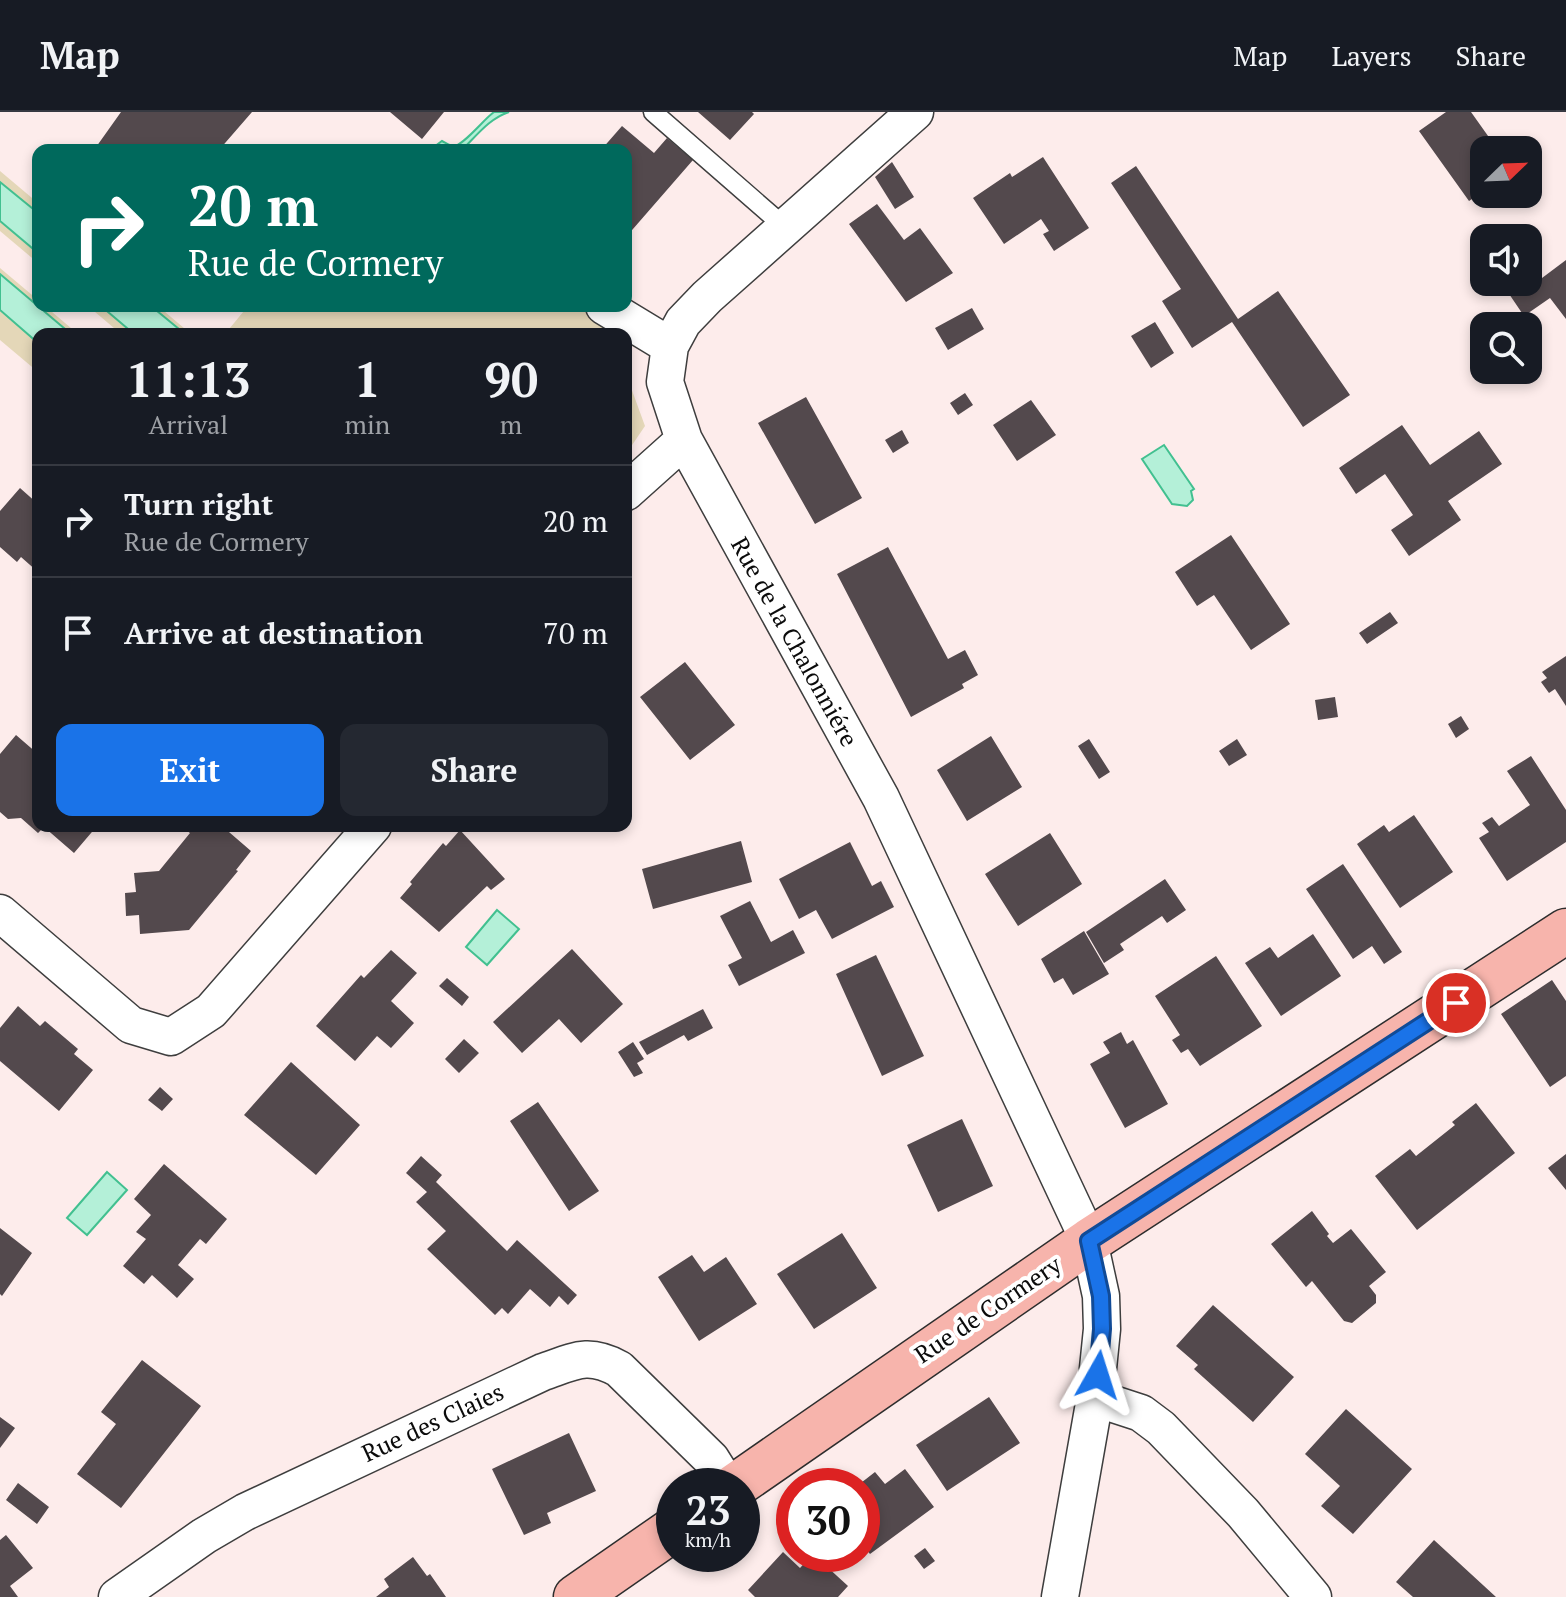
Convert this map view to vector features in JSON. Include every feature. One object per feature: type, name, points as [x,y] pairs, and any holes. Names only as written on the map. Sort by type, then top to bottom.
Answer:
[{"type":"main road","name":"Rue de Cormery","points":[[760,1469],[1089,1241],[1566,931]]},
{"type":"main road","points":[[576,1597],[656,1541]]},
{"type":"street","name":"Rue de la Chalonniére","points":[[915,112],[707,297],[683,322],[670,346],[665,382],[684,440],[881,798],[1089,1241],[1101,1296],[1102,1329],[1095,1398],[1060,1597]]},
{"type":"street","points":[[614,312],[670,346]]},
{"type":"street","points":[[632,487],[684,440]]},
{"type":"street","points":[[0,913],[131,1025],[171,1037],[211,1011],[368,832]]},
{"type":"street","name":"Rue des Claies","points":[[117,1597],[204,1536],[245,1512],[543,1372],[579,1360],[602,1360],[619,1369],[717,1468]]},
{"type":"street","points":[[1095,1398],[1141,1413],[1161,1428],[1243,1513],[1313,1597]]},
{"type":"lane","points":[[653,112],[786,228]]},
{"type":"shaded area","points":[[494,112],[509,112],[490,123],[468,144],[459,144]]},
{"type":"shaded area","points":[[0,171],[32,198],[32,258],[0,231]]},
{"type":"shaded area","points":[[0,182],[32,208],[32,248],[0,221]]},
{"type":"shaded area","points":[[0,268],[32,295],[32,312],[52,312],[71,328],[32,328],[32,367],[0,340]]},
{"type":"shaded area","points":[[0,274],[32,301],[32,312],[45,312],[64,328],[32,328],[32,338],[0,310]]},
{"type":"shaded area","points":[[95,312],[165,312],[184,328],[114,328]]},
{"type":"shaded area","points":[[108,312],[158,312],[178,328],[127,328]]},
{"type":"shaded area","points":[[243,312],[589,312],[606,328],[230,328]]},
{"type":"shaded area","points":[[632,390],[645,426],[632,445]]},
{"type":"shaded area","points":[[1164,445],[1194,489],[1191,491],[1193,500],[1187,506],[1172,504],[1142,459]]},
{"type":"shaded area","points":[[497,910],[519,929],[487,965],[466,947]]},
{"type":"shaded area","points":[[107,1172],[127,1190],[87,1235],[67,1218]]},
{"type":"building","points":[[121,112],[252,112],[224,144],[98,144]]},
{"type":"building","points":[[390,112],[444,112],[422,139]]},
{"type":"building","points":[[698,112],[752,112],[754,114],[730,140]]},
{"type":"building","points":[[1446,112],[1471,112],[1488,136],[1470,136],[1470,200],[1469,201],[1419,131]]},
{"type":"building","points":[[622,126],[654,153],[667,138],[693,160],[632,230],[632,144],[606,144]]},
{"type":"building","points":[[1043,157],[1089,228],[1054,251],[1043,234],[1049,231],[1041,219],[1004,244],[973,198],[1010,173],[1012,177]]},
{"type":"building","points":[[892,162],[914,197],[895,209],[875,177]]},
{"type":"building","points":[[1136,166],[1238,319],[1278,291],[1350,395],[1303,427],[1232,322],[1192,348],[1162,301],[1181,289],[1111,183]]},
{"type":"building","points":[[877,204],[904,240],[920,228],[953,273],[906,302],[849,224]]},
{"type":"building","points":[[1566,260],[1566,319],[1550,298],[1530,312],[1521,312],[1510,296],[1542,296],[1542,278]]},
{"type":"building","points":[[972,308],[984,329],[948,350],[935,328]]},
{"type":"building","points":[[1155,322],[1174,353],[1151,368],[1131,336]]},
{"type":"building","points":[[965,393],[973,405],[958,415],[950,403]]},
{"type":"building","points":[[806,397],[862,498],[815,524],[758,423]]},
{"type":"building","points":[[1031,400],[1056,435],[1017,461],[993,425]]},
{"type":"building","points":[[1402,425],[1430,465],[1479,431],[1502,464],[1448,501],[1461,520],[1409,556],[1391,530],[1413,515],[1385,474],[1356,494],[1339,468]]},
{"type":"building","points":[[902,430],[909,443],[893,453],[885,440]]},
{"type":"building","points":[[20,488],[32,499],[32,567],[21,557],[17,562],[0,547],[0,511]]},
{"type":"building","points":[[1231,535],[1290,624],[1251,650],[1214,595],[1197,606],[1175,572]]},
{"type":"building","points":[[888,547],[948,659],[965,650],[978,675],[962,684],[964,688],[911,717],[837,574]]},
{"type":"building","points":[[1390,612],[1398,623],[1367,644],[1359,633]]},
{"type":"building","points":[[1566,656],[1566,706],[1555,689],[1549,693],[1541,682],[1547,678],[1542,672]]},
{"type":"building","points":[[685,662],[735,725],[690,760],[640,697]]},
{"type":"building","points":[[1335,697],[1338,717],[1318,720],[1315,700]]},
{"type":"building","points":[[1461,716],[1469,729],[1456,738],[1448,724]]},
{"type":"building","points":[[16,735],[32,749],[32,828],[21,818],[8,819],[0,812],[0,754]]},
{"type":"building","points":[[991,736],[1022,787],[967,821],[937,770]]},
{"type":"building","points":[[1089,739],[1110,772],[1099,779],[1078,746]]},
{"type":"building","points":[[1237,739],[1247,755],[1229,766],[1219,751]]},
{"type":"building","points":[[1531,756],[1566,810],[1566,842],[1507,881],[1479,838],[1489,832],[1482,823],[1492,817],[1499,826],[1530,805],[1507,771]]},
{"type":"building","points":[[1414,815],[1453,872],[1400,908],[1357,844],[1384,825],[1389,832]]},
{"type":"building","points":[[50,832],[92,832],[74,853]]},
{"type":"building","points":[[229,832],[251,851],[189,930],[140,934],[139,915],[126,916],[125,893],[136,892],[134,873],[159,871],[190,833]]},
{"type":"building","points":[[462,832],[505,879],[491,890],[487,886],[439,932],[400,898],[443,843],[446,846]]},
{"type":"building","points":[[1050,833],[1082,884],[1018,926],[985,874]]},
{"type":"building","points":[[741,841],[752,882],[653,909],[642,869]]},
{"type":"building","points":[[850,842],[872,886],[881,881],[894,907],[832,939],[816,910],[799,919],[779,879]]},
{"type":"building","points":[[1343,864],[1402,952],[1384,964],[1372,946],[1353,959],[1306,889]]},
{"type":"building","points":[[1165,879],[1186,910],[1167,923],[1162,916],[1120,944],[1124,950],[1104,963],[1086,932]]},
{"type":"building","points":[[750,901],[771,942],[793,930],[805,953],[739,986],[728,965],[742,958],[720,916]]},
{"type":"building","points":[[1084,931],[1109,974],[1073,995],[1063,978],[1054,983],[1041,959]]},
{"type":"building","points":[[1313,934],[1341,976],[1281,1016],[1245,963],[1270,947],[1278,958]]},
{"type":"building","points":[[572,949],[623,1004],[581,1043],[559,1019],[522,1053],[493,1022]]},
{"type":"building","points":[[391,950],[417,973],[391,1001],[414,1023],[391,1048],[377,1036],[355,1061],[316,1026],[361,975],[364,978]]},
{"type":"building","points":[[876,955],[924,1056],[882,1076],[836,974]]},
{"type":"building","points":[[1216,956],[1262,1026],[1200,1066],[1188,1049],[1181,1053],[1172,1040],[1180,1035],[1155,996]]},
{"type":"building","points":[[447,978],[469,997],[462,1006],[439,986]]},
{"type":"building","points":[[1552,980],[1566,1001],[1566,1076],[1550,1087],[1501,1014]]},
{"type":"building","points":[[18,1006],[40,1026],[45,1021],[78,1049],[74,1054],[93,1070],[59,1111],[0,1061],[0,1028]]},
{"type":"building","points":[[703,1009],[713,1028],[688,1041],[684,1035],[647,1055],[639,1042]]},
{"type":"building","points":[[1121,1032],[1127,1044],[1133,1040],[1168,1104],[1125,1128],[1090,1064],[1110,1053],[1103,1042]]},
{"type":"building","points":[[464,1039],[479,1053],[459,1073],[445,1059]]},
{"type":"building","points":[[633,1042],[644,1059],[637,1063],[643,1073],[634,1077],[618,1052]]},
{"type":"building","points":[[291,1062],[360,1125],[316,1175],[244,1115]]},
{"type":"building","points":[[160,1087],[173,1099],[162,1111],[148,1100]]},
{"type":"building","points":[[538,1102],[599,1191],[569,1211],[510,1121]]},
{"type":"building","points":[[1476,1103],[1515,1153],[1417,1230],[1375,1176],[1410,1149],[1416,1156],[1455,1125],[1452,1122]]},
{"type":"building","points":[[962,1119],[993,1186],[938,1212],[907,1145]]},
{"type":"building","points":[[1566,1154],[1566,1190],[1548,1168]]},
{"type":"building","points":[[421,1156],[442,1175],[436,1182],[507,1251],[517,1240],[577,1295],[568,1305],[559,1296],[550,1307],[530,1289],[508,1314],[502,1308],[495,1315],[427,1249],[446,1231],[416,1202],[427,1192],[406,1173]]},
{"type":"building","points":[[164,1164],[227,1219],[206,1244],[200,1239],[178,1265],[194,1279],[177,1298],[152,1275],[144,1284],[123,1266],[146,1239],[136,1232],[151,1215],[134,1199]]},
{"type":"building","points":[[1312,1211],[1333,1243],[1351,1229],[1386,1272],[1369,1286],[1376,1295],[1376,1303],[1352,1323],[1344,1321],[1312,1281],[1306,1287],[1271,1244]]},
{"type":"building","points":[[0,1228],[32,1253],[2,1296],[0,1294]]},
{"type":"building","points":[[842,1233],[877,1288],[814,1329],[777,1274]]},
{"type":"building","points":[[692,1255],[704,1272],[726,1257],[757,1304],[699,1341],[658,1277]]},
{"type":"building","points":[[1213,1305],[1294,1377],[1253,1422],[1194,1369],[1198,1365],[1176,1346]]},
{"type":"building","points":[[142,1360],[201,1406],[121,1508],[77,1474],[116,1424],[101,1412]]},
{"type":"building","points":[[989,1397],[1020,1443],[947,1491],[916,1445]]},
{"type":"building","points":[[1346,1409],[1412,1469],[1353,1534],[1321,1506],[1340,1486],[1305,1454]]},
{"type":"building","points":[[0,1417],[15,1428],[0,1448]]},
{"type":"building","points":[[569,1433],[596,1491],[547,1513],[551,1523],[524,1535],[492,1469]]},
{"type":"building","points":[[905,1469],[934,1507],[880,1547],[880,1478],[885,1484]]},
{"type":"building","points":[[18,1483],[49,1507],[37,1524],[6,1500]]},
{"type":"building","points":[[6,1535],[33,1568],[10,1586],[18,1597],[0,1597],[0,1540]]},
{"type":"building","points":[[1434,1540],[1496,1597],[1413,1597],[1396,1582]]},
{"type":"building","points":[[925,1548],[935,1561],[924,1569],[914,1556]]},
{"type":"building","points":[[413,1557],[446,1597],[376,1597],[389,1587],[384,1579]]},
{"type":"building","points":[[776,1560],[776,1572],[833,1572],[848,1586],[838,1597],[755,1597],[748,1590]]},
{"type":"route","points":[[1098,1375],[1101,1296],[1089,1241],[1456,1003]]}]
